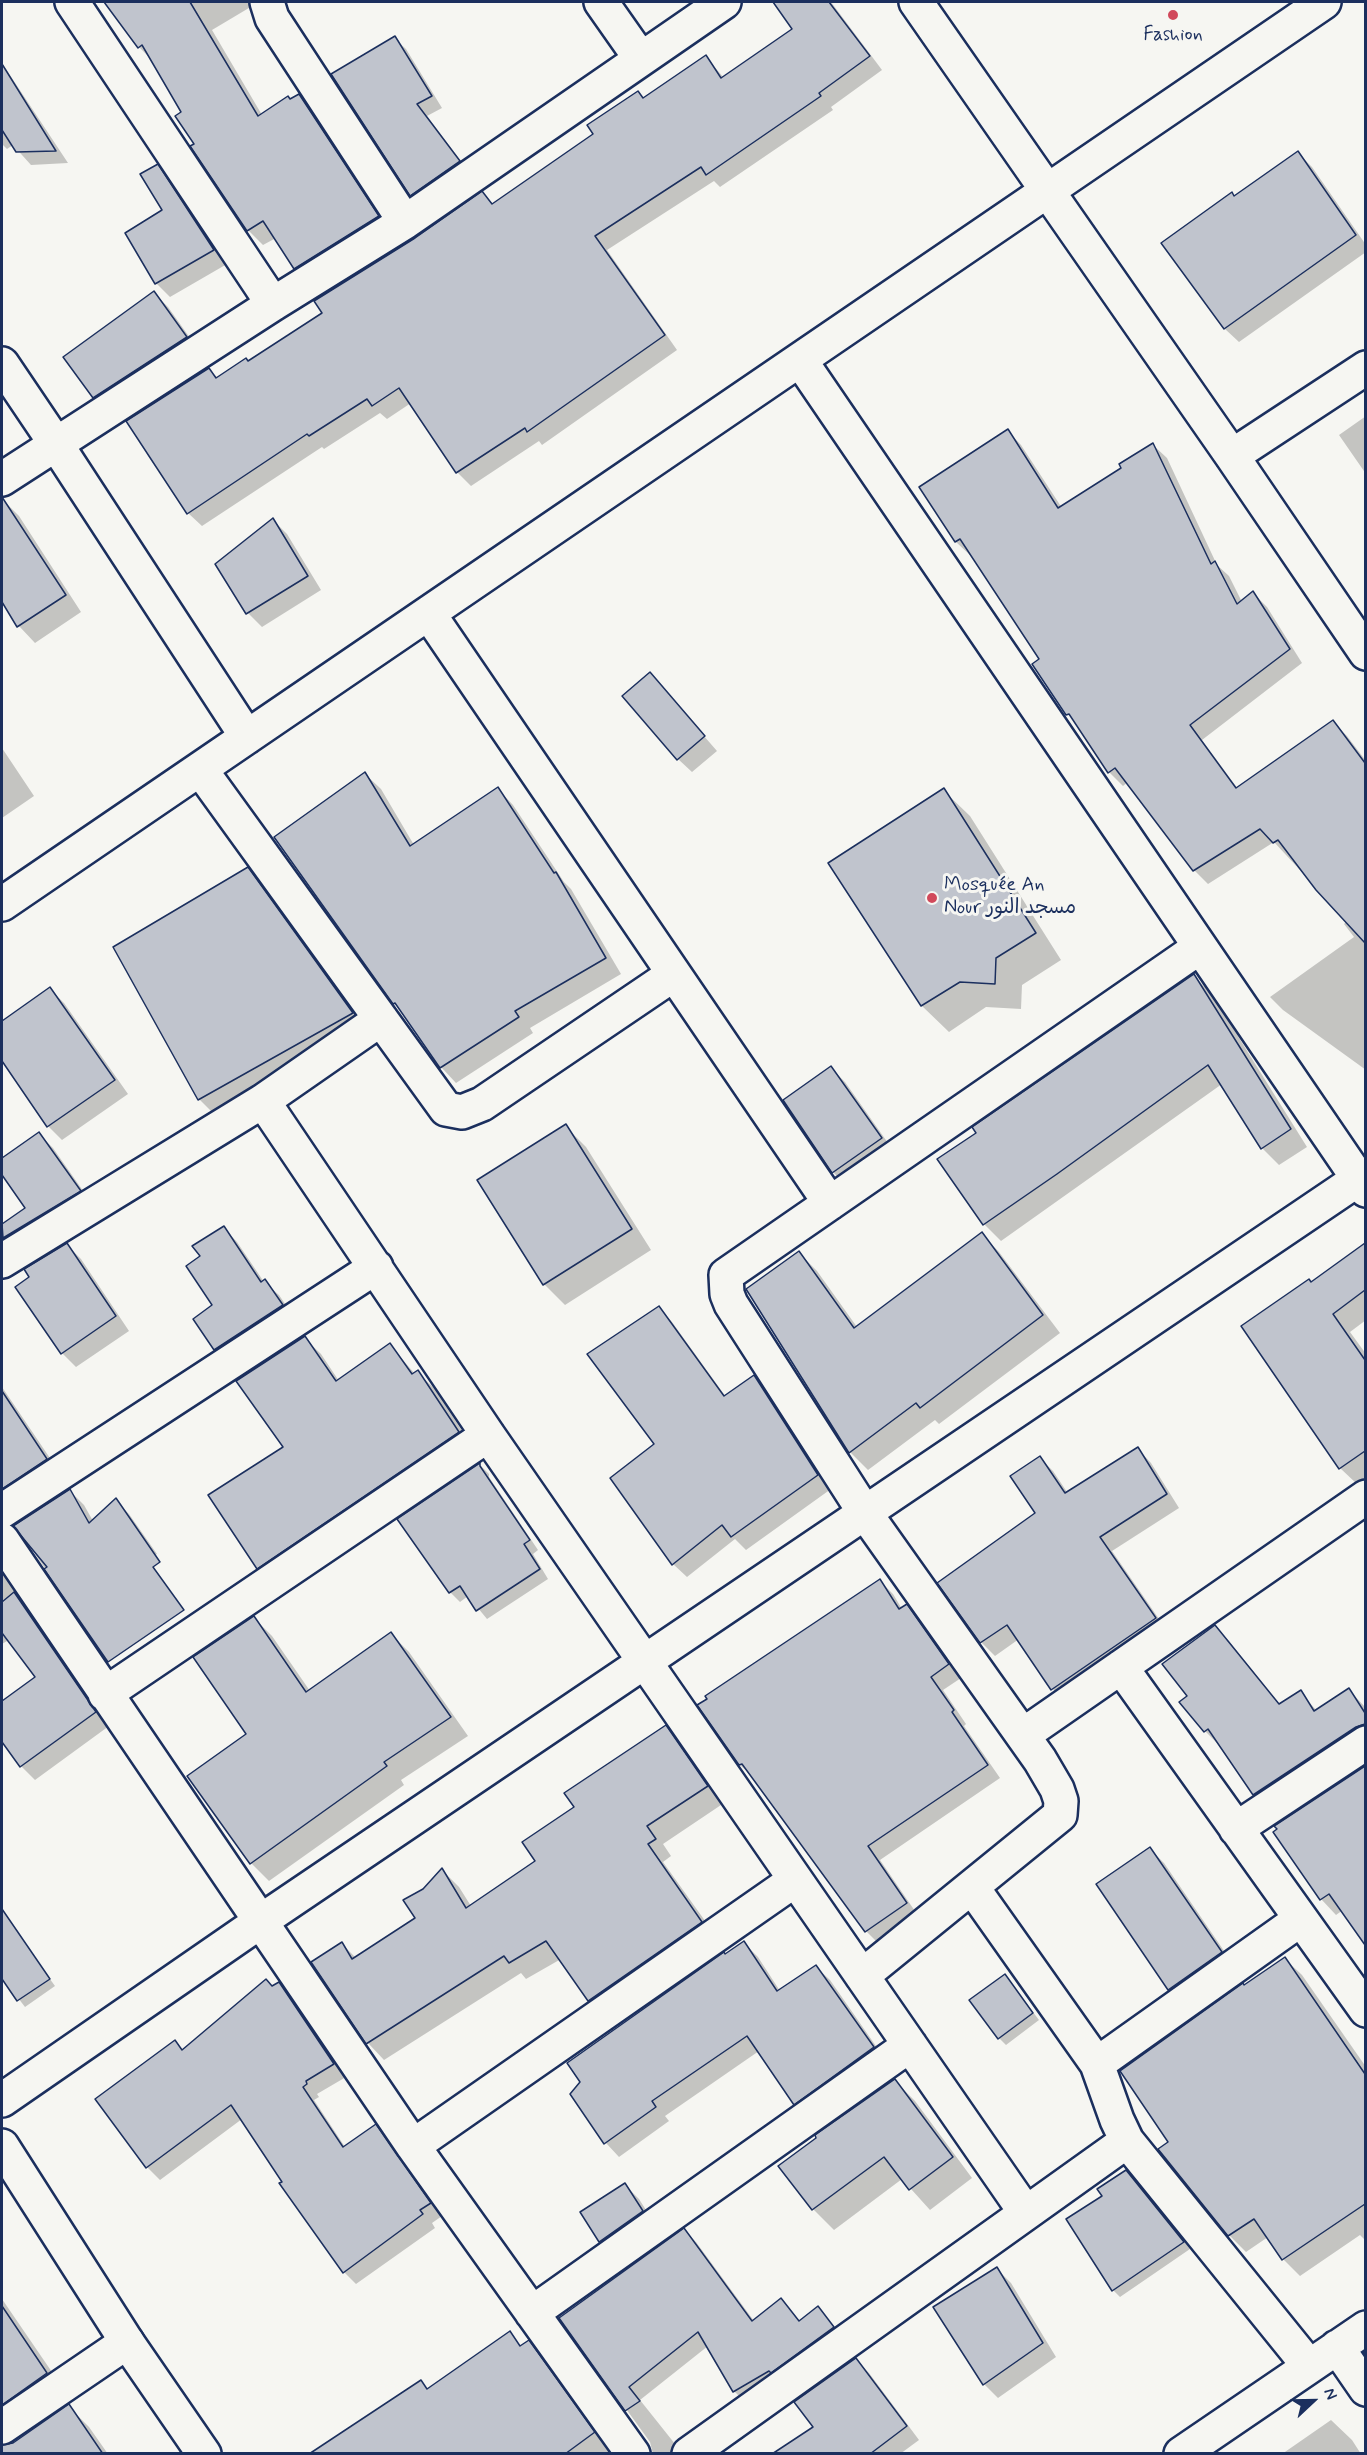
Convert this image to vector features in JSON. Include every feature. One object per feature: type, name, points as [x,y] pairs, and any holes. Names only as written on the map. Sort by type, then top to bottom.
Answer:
[{"type":"street","points":[[72,2],[273,304]]},
{"type":"street","points":[[267,2],[272,18],[405,222]]},
{"type":"street","points":[[601,2],[641,59]]},
{"type":"street","points":[[2,479],[273,304],[405,222],[724,2]]},
{"type":"street","points":[[916,2],[1232,456],[1365,653]]},
{"type":"street","points":[[2,904],[1324,2]]},
{"type":"street","points":[[2,2100],[261,1921],[864,1513],[1363,1181],[1200,947],[800,360]]},
{"type":"street","points":[[2,364],[57,444],[247,737]]},
{"type":"street","points":[[1232,456],[1365,368]]},
{"type":"street","points":[[429,614],[830,1203]]},
{"type":"street","points":[[200,769],[446,1109],[462,1112],[482,1104],[674,974]]},
{"type":"street","points":[[862,1976],[1060,1815],[1061,1801],[1058,1788],[1023,1736],[864,1513],[731,1304],[727,1294],[726,1275],[1200,947]]},
{"type":"street","points":[[2,1261],[263,1101],[381,1020]]},
{"type":"street","points":[[263,1101],[488,1435],[1026,2213]]},
{"type":"street","points":[[2,1511],[376,1267]]},
{"type":"street","points":[[105,1694],[488,1435]]},
{"type":"street","points":[[1023,1736],[1365,1497]]},
{"type":"street","points":[[2,1540],[413,2146],[633,2454]]},
{"type":"street","points":[[1121,1668],[1365,2008]]},
{"type":"street","points":[[1236,1829],[1365,1743]]},
{"type":"street","points":[[413,2146],[795,1880]]},
{"type":"street","points":[[972,1887],[1097,2064],[1127,2141],[1309,2366]]},
{"type":"street","points":[[1097,2064],[1301,1919]]},
{"type":"street","points":[[532,2313],[910,2045]]},
{"type":"street","points":[[689,2454],[1127,2141]]},
{"type":"street","points":[[2,2147],[127,2342],[204,2454]]},
{"type":"street","points":[[1181,2454],[1365,2328]]},
{"type":"street","points":[[2,2427],[127,2342]]},
{"type":"street","points":[[1337,2347],[1365,2389]]},
{"type":"building","points":[[104,2],[190,2],[258,116],[288,96],[290,99],[299,94],[379,216],[294,269],[263,221],[247,231],[190,146],[194,144],[175,116],[181,112],[142,45],[138,48]]},
{"type":"building","points":[[773,2],[829,2],[870,56],[819,93],[821,96],[706,175],[701,167],[595,236],[665,335],[527,432],[525,428],[456,473],[399,388],[372,406],[367,399],[309,436],[307,434],[187,514],[126,421],[209,368],[216,378],[246,358],[248,361],[322,313],[314,301],[415,238],[482,191],[492,204],[593,134],[587,125],[638,91],[643,98],[706,55],[721,78],[792,29]]},
{"type":"building","points":[[395,36],[432,96],[417,104],[460,161],[410,196],[331,74]]},
{"type":"building","points":[[2,64],[56,151],[16,152],[2,130]]},
{"type":"building","points":[[1298,151],[1356,235],[1224,329],[1161,243],[1232,192],[1234,196]]},
{"type":"building","points":[[158,164],[214,250],[155,284],[125,233],[162,210],[140,174]]},
{"type":"building","points":[[154,291],[187,337],[93,398],[63,357]]},
{"type":"building","points":[[1008,429],[1058,508],[1121,468],[1119,464],[1153,443],[1211,564],[1215,561],[1237,604],[1253,591],[1290,649],[1190,725],[1236,788],[1333,720],[1365,763],[1365,943],[1316,890],[1278,840],[1273,843],[1260,829],[1193,871],[1115,768],[1108,773],[1069,714],[1066,715],[1032,664],[1039,659],[960,539],[955,542],[919,487]]},
{"type":"building","points":[[2,497],[66,595],[17,627],[2,602]]},
{"type":"building","points":[[273,518],[308,576],[246,614],[215,564]]},
{"type":"building","points":[[650,672],[705,736],[677,760],[622,696]]},
{"type":"building","points":[[365,772],[410,846],[498,787],[554,873],[556,872],[606,958],[515,1011],[519,1017],[440,1068],[274,837]]},
{"type":"building","name":"Mosquée An Nour مسجد النور","points":[[944,788],[1036,933],[996,958],[995,984],[960,982],[921,1006],[828,863]]},
{"type":"building","points":[[248,867],[353,1013],[198,1100],[113,947]]},
{"type":"building","points":[[1194,974],[1291,1129],[1261,1149],[1208,1065],[983,1225],[937,1159],[976,1133],[972,1127]]},
{"type":"building","points":[[50,987],[115,1080],[47,1127],[2,1061],[2,1021]]},
{"type":"building","points":[[831,1066],[882,1138],[832,1173],[783,1100]]},
{"type":"building","points":[[566,1124],[632,1229],[543,1285],[477,1180]]},
{"type":"building","points":[[39,1132],[81,1191],[3,1238],[2,1224],[25,1208],[2,1175],[2,1158]]},
{"type":"building","points":[[224,1226],[261,1282],[265,1279],[283,1305],[214,1350],[193,1319],[212,1305],[186,1266],[200,1256],[192,1246]]},
{"type":"building","points":[[982,1232],[1043,1315],[920,1408],[916,1403],[849,1453],[746,1289],[799,1251],[854,1328]]},
{"type":"building","points":[[67,1243],[116,1316],[61,1354],[15,1287],[29,1277],[24,1269]]},
{"type":"building","points":[[1365,1243],[1365,1290],[1333,1314],[1365,1360],[1365,1451],[1339,1469],[1241,1326],[1309,1279],[1311,1282]]},
{"type":"building","points":[[659,1306],[724,1396],[754,1375],[818,1475],[731,1537],[722,1525],[672,1565],[610,1478],[654,1444],[587,1354]]},
{"type":"building","points":[[305,1336],[336,1381],[390,1343],[412,1374],[418,1370],[459,1432],[257,1569],[208,1495],[283,1447],[236,1381]]},
{"type":"building","points":[[2,1391],[47,1459],[2,1489]]},
{"type":"building","points":[[1138,1447],[1167,1494],[1100,1537],[1156,1618],[1051,1690],[1007,1625],[980,1643],[937,1583],[1035,1513],[1010,1476],[1040,1456],[1065,1493]]},
{"type":"building","points":[[480,1463],[530,1540],[524,1544],[540,1569],[476,1611],[460,1586],[449,1593],[397,1519]]},
{"type":"building","points":[[70,1489],[89,1523],[116,1498],[160,1562],[153,1567],[184,1610],[108,1662],[44,1569],[47,1567],[13,1526]]},
{"type":"building","points":[[880,1579],[899,1609],[907,1604],[949,1664],[931,1677],[988,1765],[868,1846],[907,1903],[865,1932],[742,1764],[739,1765],[697,1705],[707,1699],[705,1696]]},
{"type":"building","points":[[14,1592],[96,1712],[20,1767],[2,1742],[2,1701],[35,1677],[2,1633],[2,1602]]},
{"type":"building","points":[[254,1616],[306,1692],[391,1632],[451,1717],[384,1762],[387,1766],[250,1864],[187,1776],[246,1734],[193,1657]]},
{"type":"building","points":[[1215,1625],[1279,1704],[1301,1690],[1314,1711],[1349,1688],[1365,1713],[1365,1724],[1356,1727],[1253,1795],[1208,1729],[1204,1732],[1179,1702],[1187,1696],[1162,1664]]},
{"type":"building","points":[[666,1725],[708,1786],[647,1826],[656,1839],[648,1844],[702,1922],[588,2001],[546,1941],[509,1963],[504,1956],[366,2044],[311,1962],[342,1942],[352,1959],[415,1918],[403,1900],[423,1889],[442,1868],[466,1908],[535,1861],[522,1842],[574,1807],[564,1793]]},
{"type":"building","points":[[1365,1766],[1365,1945],[1329,1894],[1320,1900],[1273,1832],[1277,1829],[1274,1826]]},
{"type":"building","points":[[1150,1847],[1222,1952],[1168,1990],[1096,1884]]},
{"type":"building","points":[[2,1909],[50,1979],[17,2001],[2,1979]]},
{"type":"building","points":[[744,1941],[777,1991],[816,1965],[874,2047],[794,2105],[747,2036],[652,2101],[656,2107],[604,2144],[570,2094],[580,2082],[567,2063],[724,1952],[725,1954]]},
{"type":"building","points":[[1285,1957],[1365,2074],[1365,2204],[1282,2260],[1254,2219],[1228,2236],[1158,2149],[1168,2142],[1120,2071],[1243,1983],[1244,1985]]},
{"type":"building","points":[[1005,1974],[1033,2013],[998,2039],[969,2000]]},
{"type":"building","points":[[266,1979],[272,1986],[279,1982],[334,2064],[306,2081],[307,2084],[303,2087],[343,2147],[376,2124],[431,2203],[420,2210],[423,2214],[343,2273],[279,2183],[282,2182],[231,2105],[146,2168],[95,2099],[175,2040],[182,2050]]},
{"type":"building","points":[[895,2079],[953,2157],[909,2190],[884,2157],[812,2210],[778,2166],[816,2138],[815,2135]]},
{"type":"building","points":[[1126,2170],[1184,2242],[1112,2291],[1066,2219],[1102,2196],[1097,2189]]},
{"type":"building","points":[[625,2183],[643,2211],[599,2242],[580,2212]]},
{"type":"building","points":[[684,2228],[752,2321],[781,2298],[799,2321],[818,2306],[834,2327],[771,2373],[769,2371],[733,2392],[698,2332],[629,2387],[640,2401],[625,2411],[559,2318]]},
{"type":"building","points":[[997,2267],[1043,2343],[983,2385],[933,2307]]},
{"type":"building","points":[[2,2306],[47,2373],[2,2405]]},
{"type":"building","points":[[510,2331],[520,2346],[529,2340],[595,2432],[565,2454],[309,2454],[421,2380],[427,2389]]},
{"type":"building","points":[[856,2358],[907,2426],[870,2454],[772,2454],[813,2427],[794,2402]]},
{"type":"building","points":[[69,2404],[103,2454],[2,2454],[2,2445],[13,2443]]},
{"type":"place","name":"Fashion","points":[[1173,15]]},
{"type":"place","name":"Mosquée An Nour مسجد النور","points":[[932,898]]}]
